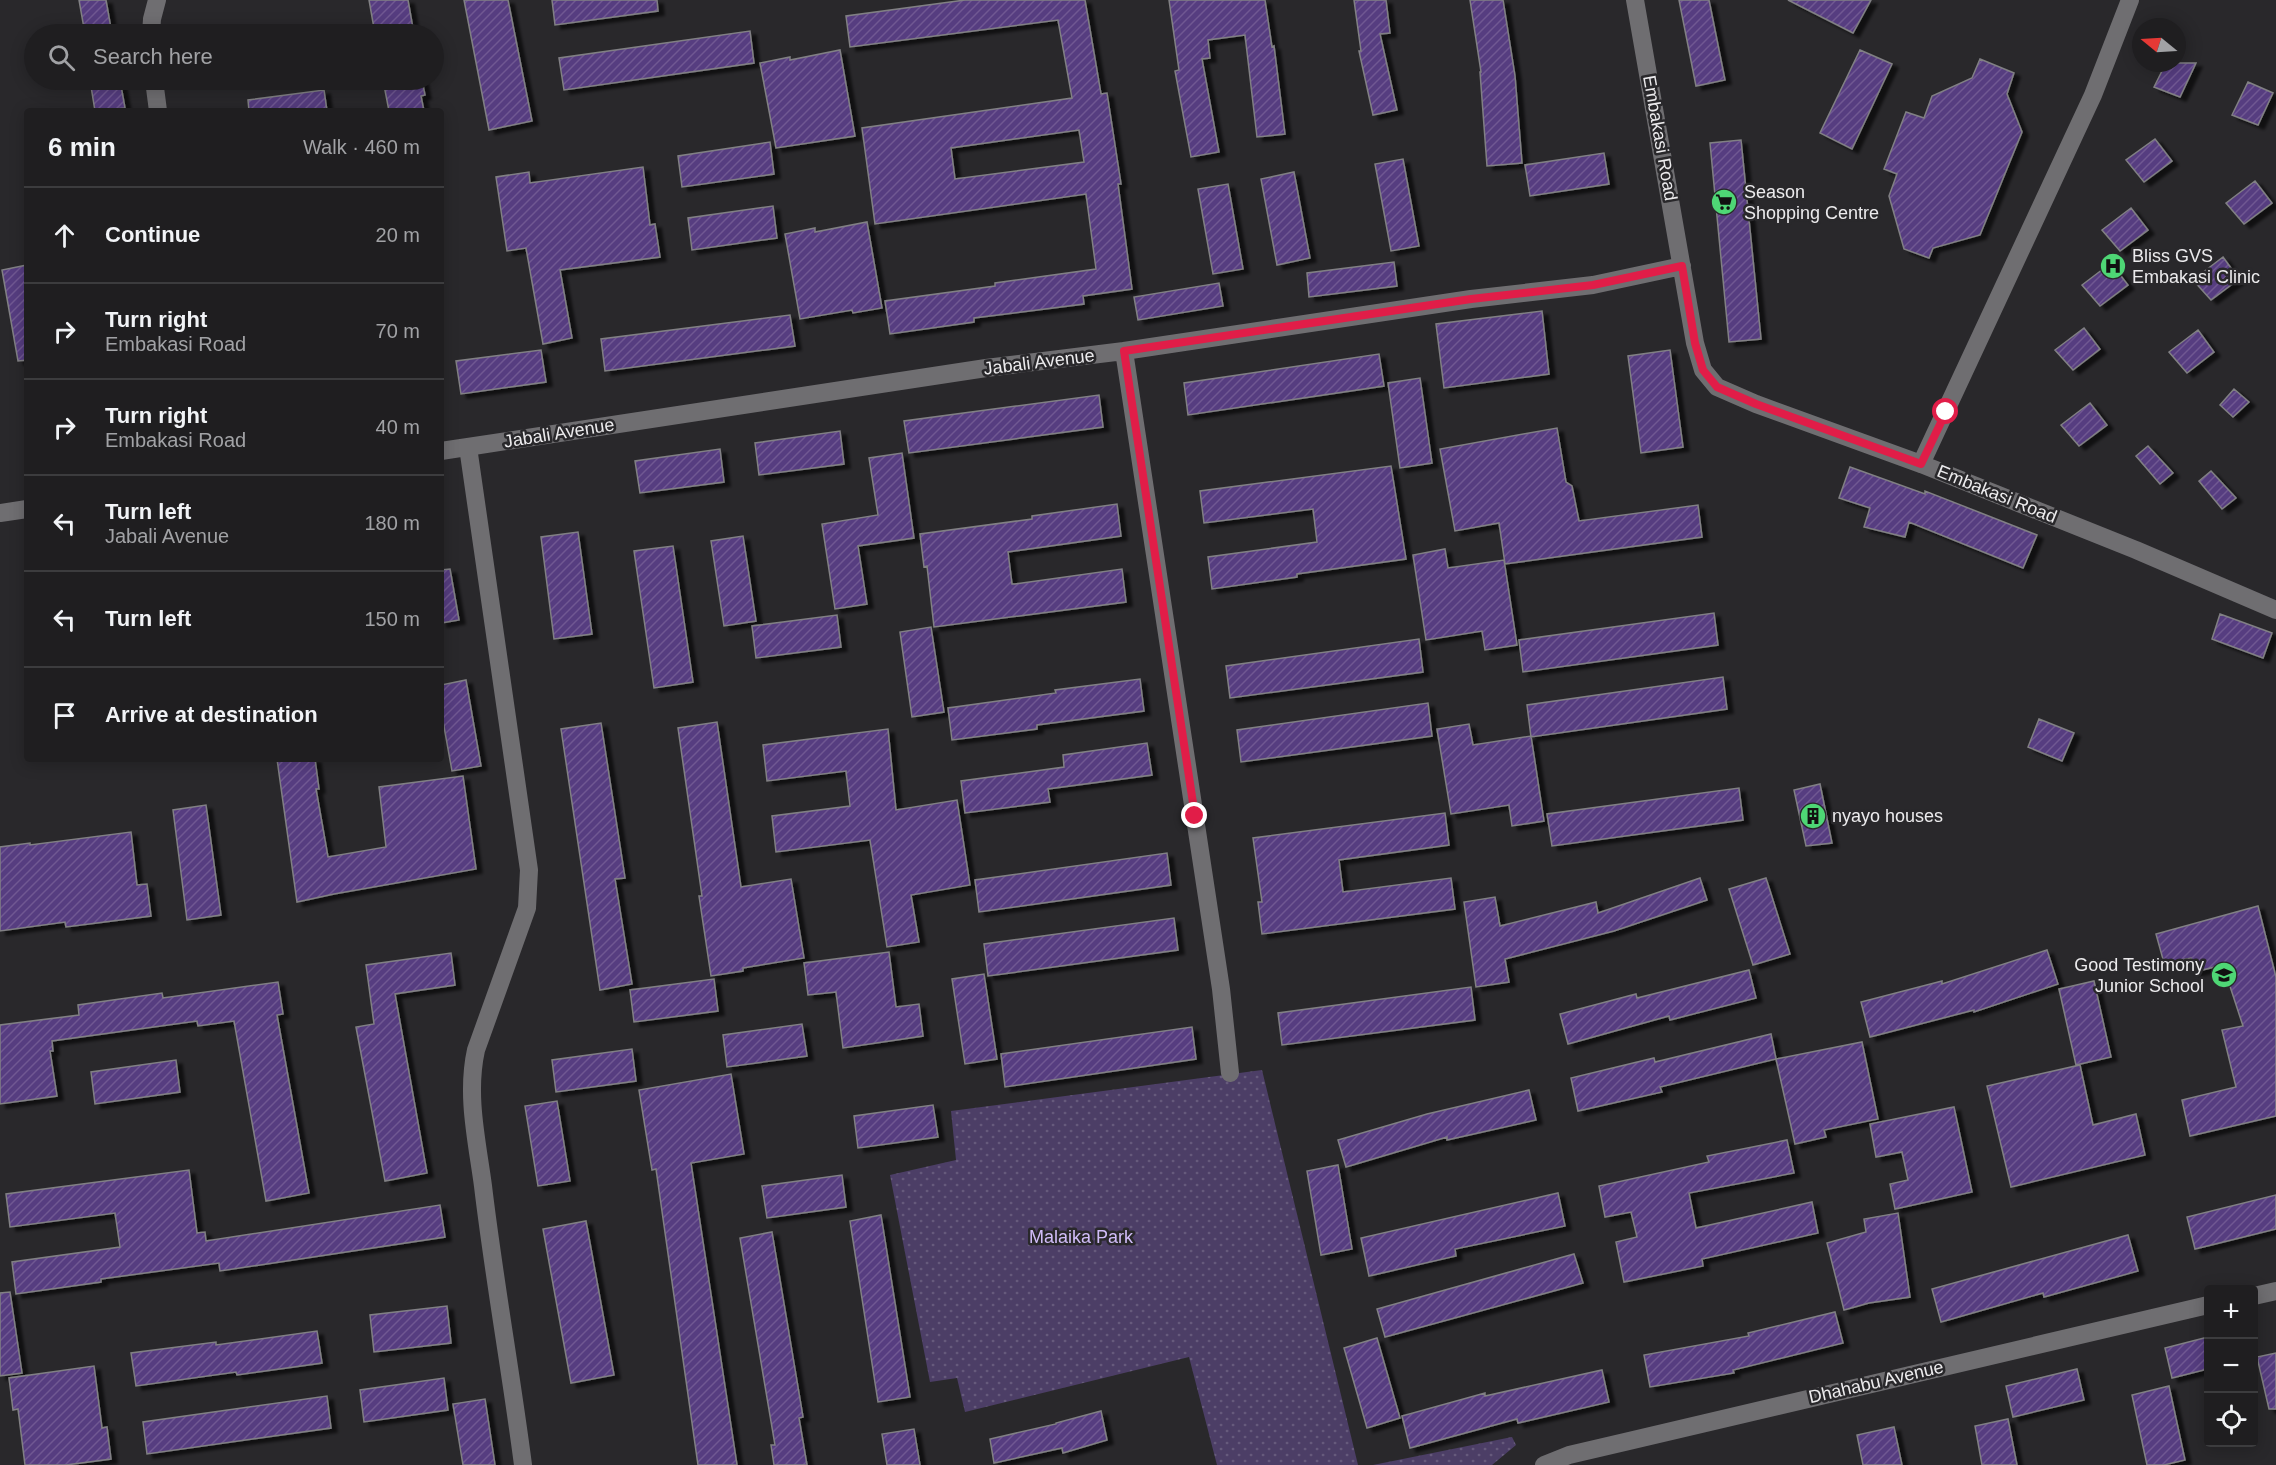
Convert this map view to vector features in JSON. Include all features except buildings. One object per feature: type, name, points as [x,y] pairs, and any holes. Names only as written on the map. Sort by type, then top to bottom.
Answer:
[{"type":"street","points":[[152,24],[158,0]]},
{"type":"street","name":"Embakasi Road","points":[[1635,0],[1695,343],[1703,370],[1717,387],[1756,404],[1921,464],[2136,550],[2276,610]]},
{"type":"street","points":[[1921,464],[2093,96],[2130,0]]},
{"type":"street","points":[[155,90],[158,108]]},
{"type":"street","name":"Jabali Avenue","points":[[444,451],[986,368],[1124,351],[1471,299],[1593,285],[1682,266]]},
{"type":"street","points":[[1124,351],[1221,989],[1230,1073]]},
{"type":"street","points":[[468,447],[529,870],[527,908],[476,1050],[472,1068],[471,1097],[523,1465]]},
{"type":"street","points":[[0,513],[24,509]]},
{"type":"street","points":[[2258,1295],[2276,1291]]},
{"type":"street","name":"Dhahabu Avenue","points":[[1544,1465],[1569,1455],[2204,1306]]},
{"type":"green space","name":"Malaika Park","points":[[1262,1070],[1358,1465],[1217,1465],[1189,1357],[965,1412],[957,1378],[930,1382],[890,1175],[956,1160],[951,1111]]},
{"type":"green space","points":[[1512,1437],[1516,1445],[1492,1465],[1373,1465]]},
{"type":"place","name":"Season Shopping Centre","points":[[1724,202]]},
{"type":"place","name":"Bliss GVS Embakasi Clinic","points":[[2113,266]]},
{"type":"place","name":"nyayo houses","points":[[1813,816]]},
{"type":"place","name":"Good Testimony Junior School","points":[[2224,975]]},
{"type":"route","points":[[1195,816],[1124,351],[1471,299],[1593,285],[1682,266],[1695,343],[1703,370],[1717,387],[1756,404],[1921,464],[1946,412]]}]
